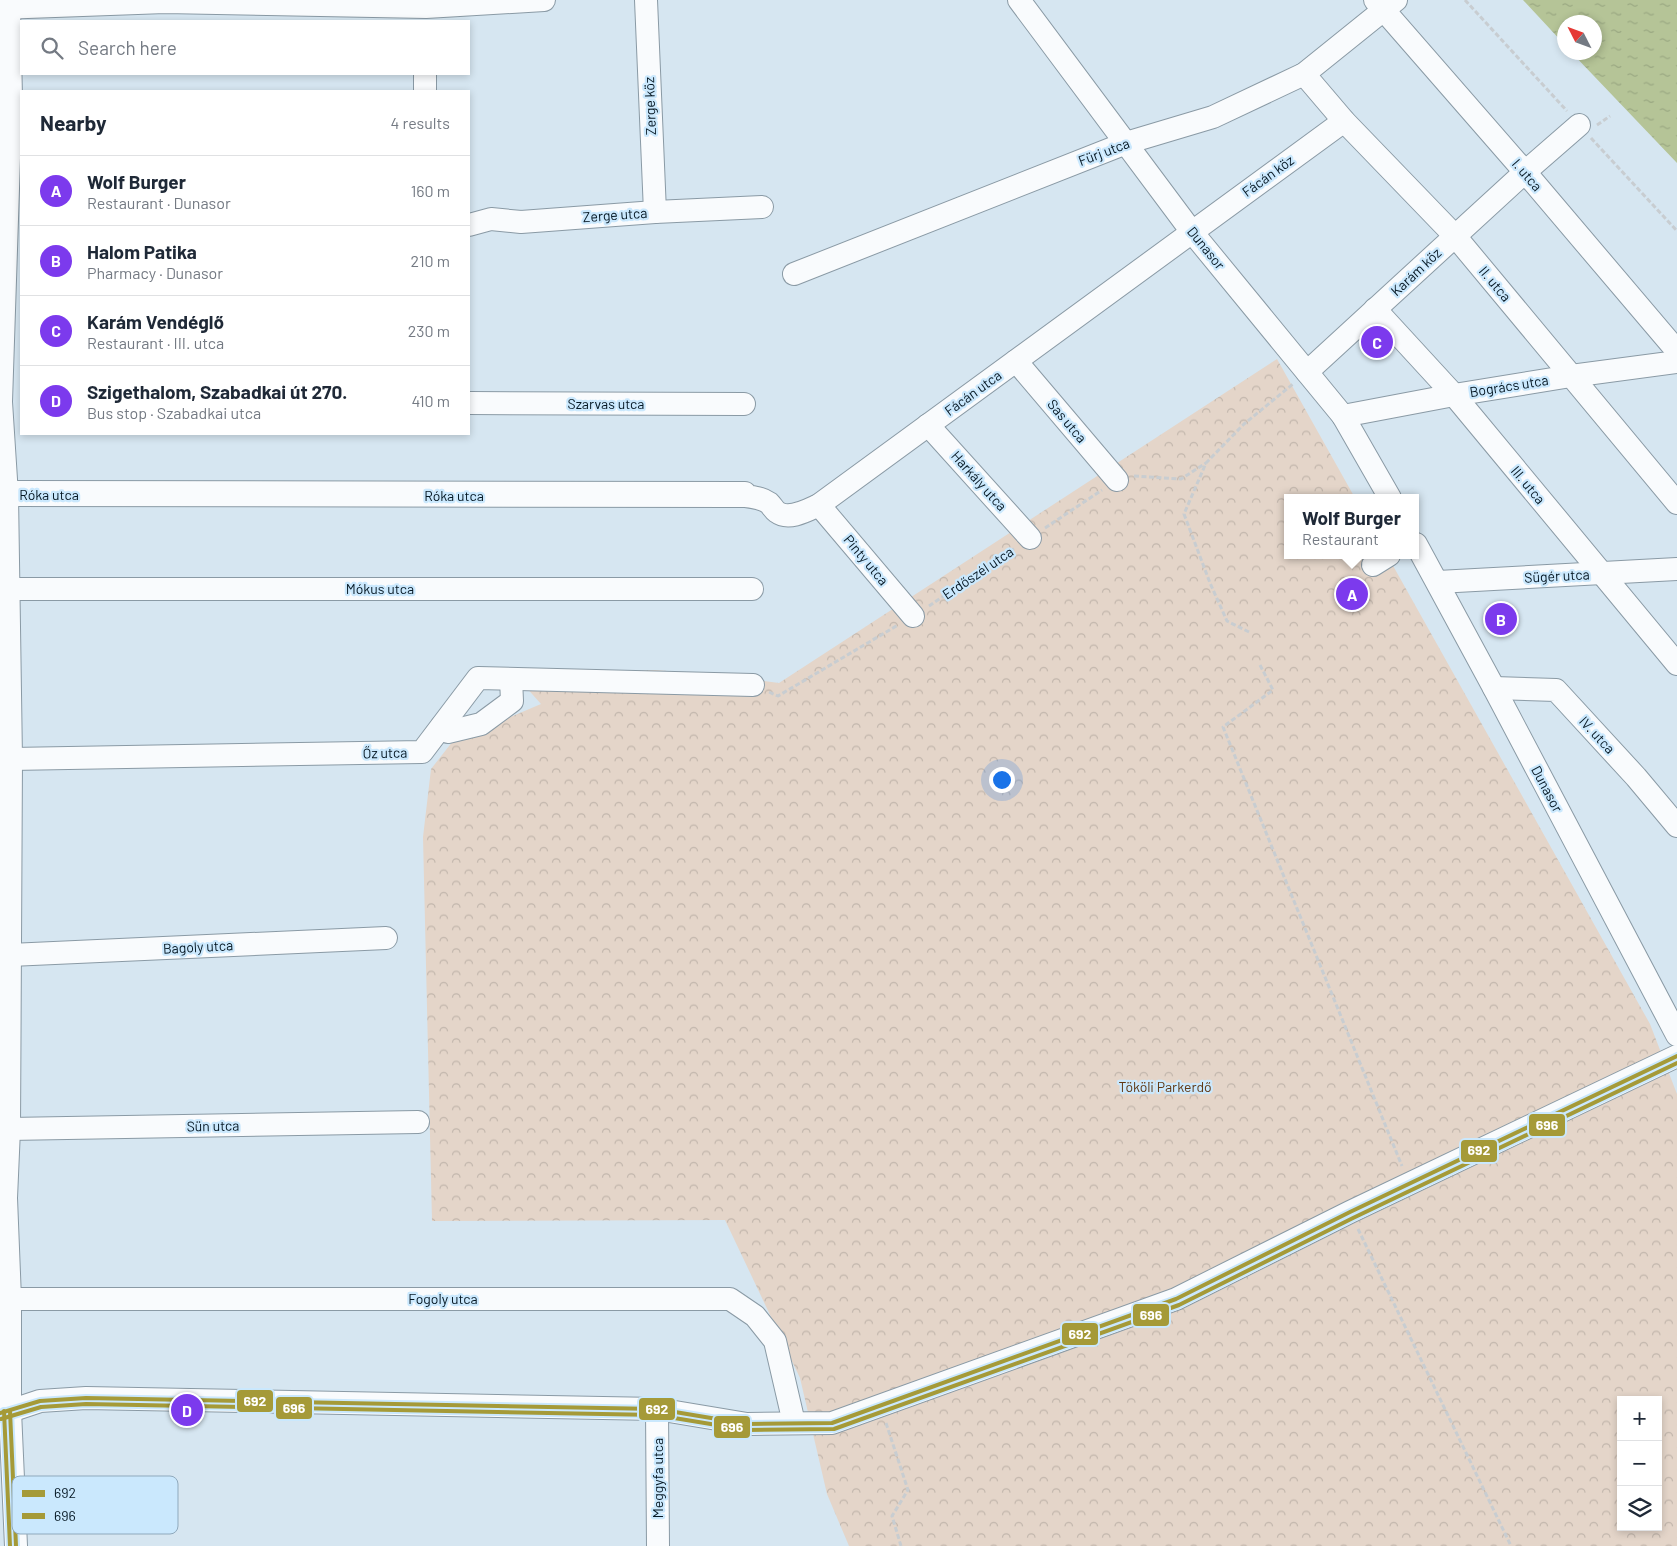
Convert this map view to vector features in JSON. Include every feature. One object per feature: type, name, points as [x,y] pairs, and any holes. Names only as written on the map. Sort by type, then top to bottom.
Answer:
[{"type":"street","points":[[12,1497],[5,1412],[10,1299],[3,1198],[9,1129],[11,759],[7,495],[16,97],[4,8],[165,1],[370,3],[426,14],[544,0]]},
{"type":"street","points":[[644,0],[651,0]]},
{"type":"street","name":"Zerge köz","points":[[644,0],[655,212]]},
{"type":"street","name":"Dunasor","points":[[1019,0],[1192,232],[1343,416],[1388,494]]},
{"type":"street","name":"Fürj utca","points":[[794,274],[1126,143],[1212,117],[1304,74],[1385,4]]},
{"type":"street","name":"I. utca","points":[[1385,4],[1677,351]]},
{"type":"street","name":"II. utca","points":[[1304,74],[1344,121],[1455,236],[1677,503]]},
{"type":"street","points":[[425,90],[426,75]]},
{"type":"street","name":"Fácán köz","points":[[1192,232],[1344,121]]},
{"type":"street","name":"Karám köz","points":[[1307,372],[1525,172],[1579,125]]},
{"type":"street","name":"Zerge utca","points":[[470,225],[491,219],[521,222],[655,212],[762,207]]},
{"type":"street","name":"Fácán utca","points":[[746,496],[768,502],[778,513],[789,516],[819,505],[1192,232]]},
{"type":"street","name":"III. utca","points":[[1375,310],[1454,395],[1677,664]]},
{"type":"street","name":"Sas utca","points":[[1016,361],[1117,480]]},
{"type":"street","name":"Bogrács utca","points":[[1343,416],[1454,395],[1571,376],[1677,362]]},
{"type":"street","name":"Szarvas utca","points":[[470,404],[744,404]]},
{"type":"street","name":"Harkály utca","points":[[928,425],[1030,538]]},
{"type":"street","name":"Róka utca","points":[[7,495],[7,492],[506,492],[746,493],[746,496]]},
{"type":"street","name":"Pinty utca","points":[[819,505],[913,616]]},
{"type":"street","name":"Dunasor","points":[[1419,549],[1677,1035]]},
{"type":"street","name":"Sügér utca","points":[[1438,582],[1677,569]]},
{"type":"street","name":"Mókus utca","points":[[8,589],[752,589]]},
{"type":"street","name":"Őz utca","points":[[11,759],[422,752],[478,678],[752,685]]},
{"type":"street","points":[[442,726],[448,732],[480,724],[512,701],[511,679]]},
{"type":"street","name":"IV. utca","points":[[1494,688],[1556,690],[1636,777],[1677,826]]},
{"type":"street","name":"Bagoly utca","points":[[10,955],[386,938]]},
{"type":"street","points":[[5,1412],[40,1401],[86,1398],[657,1409],[747,1424],[832,1423],[1176,1299],[1409,1183],[1677,1056]]},
{"type":"street","name":"Sün utca","points":[[9,1129],[418,1122]]},
{"type":"street","name":"Fogoly utca","points":[[10,1299],[730,1299],[755,1316],[775,1341],[794,1423]]},
{"type":"street","name":"Meggyfa utca","points":[[657,1409],[658,1546]]},
{"type":"path","points":[[1249,632],[1227,621],[1210,583],[1184,514],[1206,463],[1244,424],[1307,372]]},
{"type":"path","name":"Erdőszél utca","points":[[752,685],[778,696],[913,616],[1124,476],[1181,479],[1206,463]]},
{"type":"path","points":[[1260,665],[1273,690],[1223,727],[1409,1183]]},
{"type":"path","points":[[1350,1212],[1511,1546]]},
{"type":"path","points":[[880,1406],[908,1490],[892,1516],[901,1546]]},
{"type":"green space","name":"Tököli Parkerdő","points":[[1277,359],[1353,494],[1284,494],[1284,559],[1389,559],[1650,1024],[1677,1094],[1677,1546],[849,1546],[827,1494],[800,1378],[725,1220],[432,1221],[423,837],[431,769],[453,741],[541,704],[516,676],[655,670],[718,675],[779,683]]},
{"type":"water","points":[[1523,0],[1677,0],[1677,163],[1579,60],[1602,60],[1602,15],[1557,15],[1557,36]]},
{"type":"transit line","name":"692","points":[[0,1413],[40,1401],[86,1398],[657,1409],[747,1424],[832,1423],[1176,1299],[1350,1212],[1677,1056]]},
{"type":"transit line","name":"696","points":[[1,1419],[41,1407],[86,1404],[656,1415],[747,1430],[834,1429],[1179,1305],[1353,1218],[1677,1063]]},
{"type":"transit line","name":"696","points":[[4,1411],[10,1546]]},
{"type":"transit line","name":"692","points":[[10,1411],[13,1476]]},
{"type":"transit line","name":"692","points":[[15,1534],[16,1546]]},
{"type":"place","name":"Karám Vendéglő","points":[[1377,342]]},
{"type":"place","name":"Wolf Burger","points":[[1352,594]]},
{"type":"place","name":"Halom Patika","points":[[1501,619]]},
{"type":"place","name":"Szigethalom, Szabadkai út 270.","points":[[187,1410]]}]
